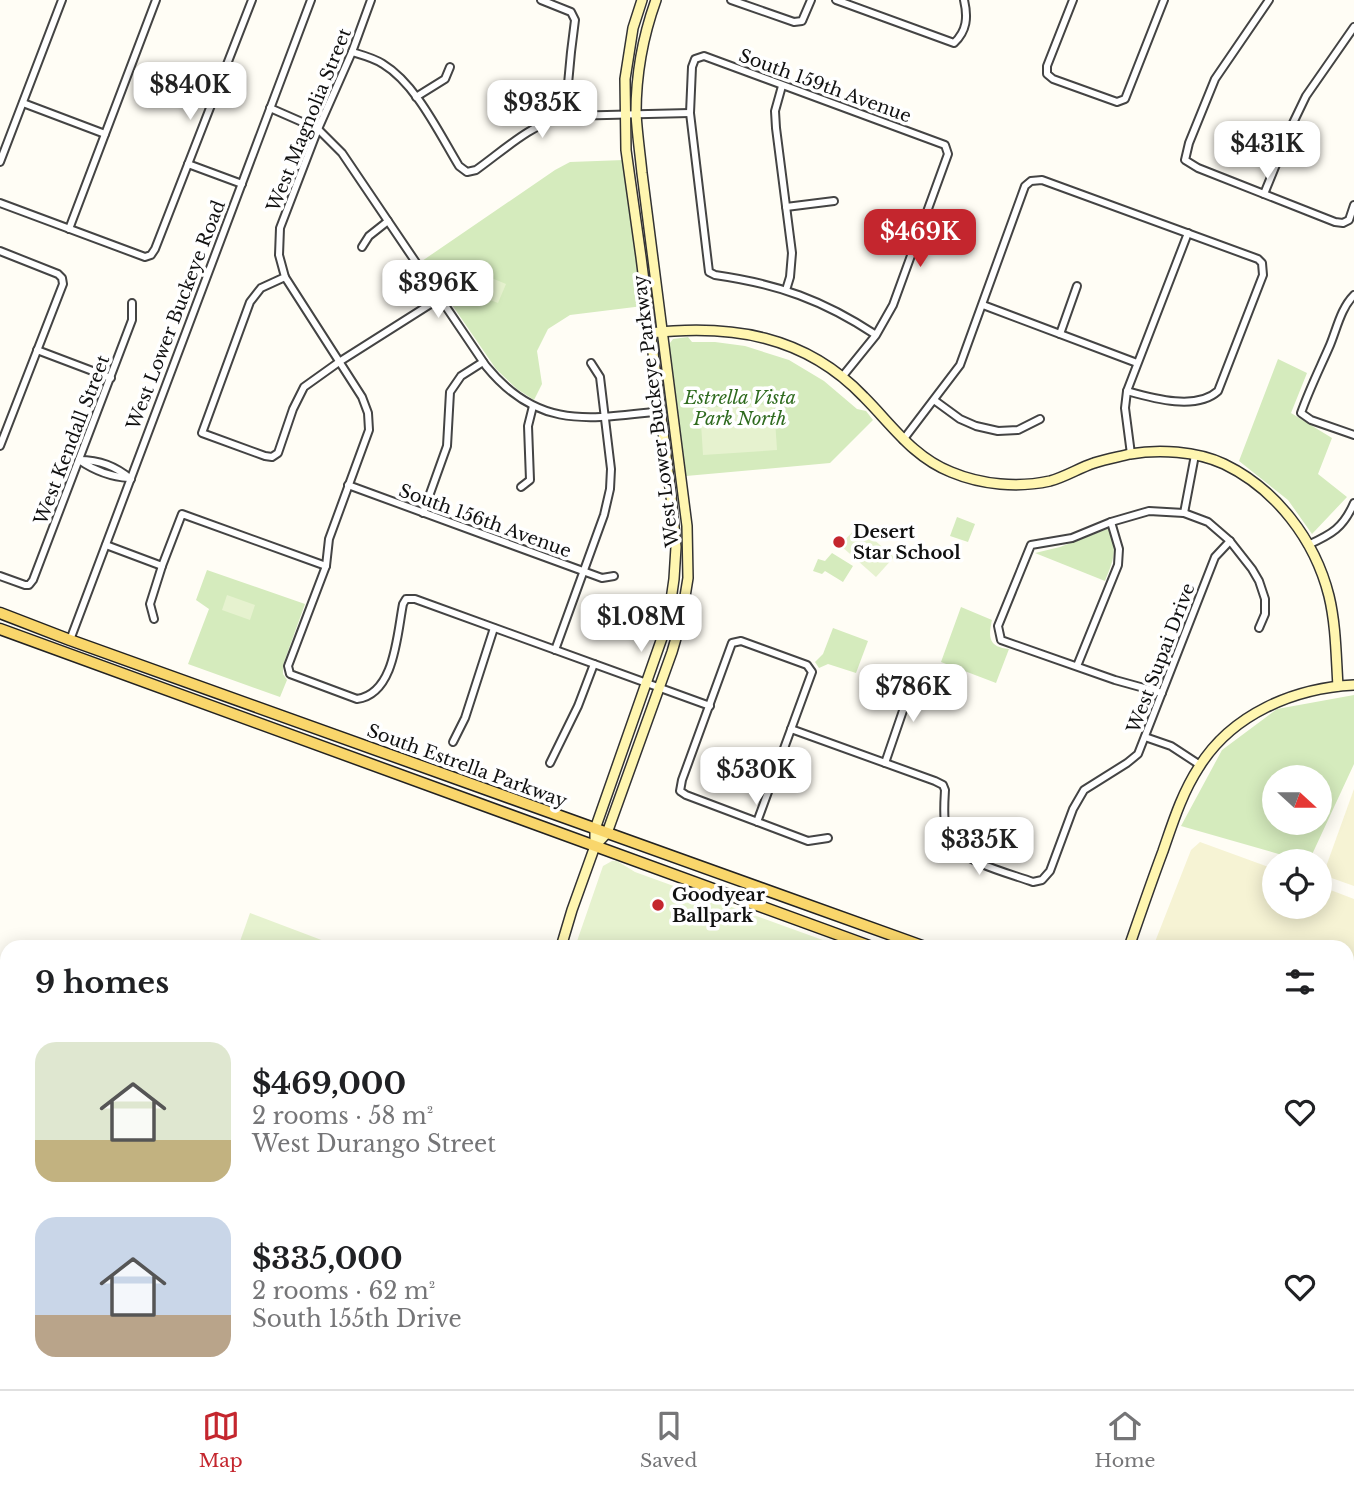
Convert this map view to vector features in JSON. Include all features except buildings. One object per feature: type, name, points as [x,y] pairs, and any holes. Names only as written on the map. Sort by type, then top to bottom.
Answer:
[{"type":"main road","name":"West Lower Buckeye Parkway","points":[[563,940],[595,846],[595,829],[668,620],[674,579],[676,547],[624,116],[628,55],[642,0]]},
{"type":"main road","name":"West Lower Buckeye Parkway","points":[[595,846],[607,833],[678,633],[688,578],[687,526],[636,115],[640,59],[656,0]]},
{"type":"main road","points":[[650,333],[720,330],[758,336],[806,354],[842,377],[864,396],[903,440],[928,460],[950,471],[981,481],[1006,484],[1051,481],[1094,463],[1157,451],[1195,455],[1222,463],[1273,498],[1295,524],[1308,545],[1324,580],[1332,613],[1338,686]]},
{"type":"main road","name":"South Estrella Parkway","points":[[0,613],[905,940]]},
{"type":"main road","name":"South Estrella Parkway","points":[[0,629],[853,940]]},
{"type":"main road","points":[[65,654],[70,640]]},
{"type":"main road","points":[[1131,940],[1186,789],[1214,747],[1235,727],[1266,707],[1301,693],[1354,685]]},
{"type":"street","points":[[0,162],[62,0]]},
{"type":"street","points":[[69,229],[156,0]]},
{"type":"street","points":[[0,203],[145,257],[151,255],[252,0]]},
{"type":"street","name":"West Lower Buckeye Road","points":[[70,640],[311,0]]},
{"type":"street","name":"West Magnolia Street","points":[[285,277],[279,255],[280,228],[371,0]]},
{"type":"street","points":[[541,0],[571,12],[575,20],[565,116]]},
{"type":"street","points":[[731,0],[794,22],[802,21],[811,0]]},
{"type":"street","points":[[836,0],[954,43],[962,36],[968,14],[964,0]]},
{"type":"street","points":[[1073,0],[1047,66],[1047,74],[1053,79],[1118,102],[1125,99],[1164,0]]},
{"type":"street","points":[[1269,0],[1215,79],[1189,143],[1185,160],[1198,168],[1335,222],[1343,223],[1349,220],[1354,205]]},
{"type":"street","points":[[1264,194],[1306,96],[1354,27]]},
{"type":"street","points":[[352,52],[381,62],[401,77],[460,166],[467,172],[475,170],[537,126],[554,118],[690,113],[709,272],[786,290],[828,306],[876,335],[842,377]]},
{"type":"street","name":"South 159th Avenue","points":[[690,113],[692,66],[695,59],[704,57],[945,145],[948,154],[939,179],[893,305],[876,335]]},
{"type":"street","points":[[416,97],[445,79],[450,67]]},
{"type":"street","points":[[782,86],[775,111],[792,254],[786,290]]},
{"type":"street","points":[[23,103],[105,134]]},
{"type":"street","points":[[270,108],[318,129],[342,153],[483,362],[505,388],[533,406],[578,418],[673,409]]},
{"type":"street","points":[[188,164],[242,184]]},
{"type":"street","points":[[903,440],[960,365],[1025,186],[1031,181],[1042,180],[1258,259],[1262,263],[1263,275],[1218,391],[1212,397],[1198,401],[1158,400],[1127,391]]},
{"type":"street","points":[[786,207],[834,201]]},
{"type":"street","points":[[362,247],[369,236],[388,221]]},
{"type":"street","points":[[1131,454],[1125,408],[1127,391],[1188,233]]},
{"type":"street","points":[[0,251],[62,278],[0,446]]},
{"type":"street","points":[[440,298],[339,362],[304,387],[293,409],[278,453],[272,457],[202,433],[250,302],[261,288],[285,277],[339,362],[362,397],[368,413],[369,430],[329,539],[326,566],[288,666],[290,674],[357,699],[364,698],[378,688],[389,672],[403,604],[406,599],[415,599],[710,706]]},
{"type":"street","points":[[1060,334],[1077,286]]},
{"type":"street","points":[[1354,295],[1345,306],[1301,413],[1311,420],[1354,435]]},
{"type":"street","name":"West Kendall Street","points":[[0,576],[29,585],[33,580],[132,320],[132,303]]},
{"type":"street","points":[[983,304],[1137,363]]},
{"type":"street","points":[[37,350],[111,377]]},
{"type":"street","points":[[423,513],[447,446],[450,391],[461,376],[483,362]]},
{"type":"street","points":[[555,650],[610,489],[611,469],[600,377],[591,363]]},
{"type":"street","points":[[934,400],[960,419],[998,431],[1018,430],[1040,419]]},
{"type":"street","points":[[520,487],[530,480],[528,426],[533,406]]},
{"type":"street","points":[[1184,513],[1195,455]]},
{"type":"street","points":[[79,460],[96,460],[131,478]]},
{"type":"street","name":"South 156th Avenue","points":[[348,485],[583,572],[602,578],[614,576]]},
{"type":"street","points":[[1308,545],[1341,527],[1354,503]]},
{"type":"street","points":[[1162,693],[1115,680],[1001,640],[998,625],[1031,545],[1072,538],[1111,522],[1149,511],[1184,513],[1208,522],[1230,541],[1252,569],[1265,599],[1265,614],[1259,628]]},
{"type":"street","points":[[154,619],[150,604],[182,514],[326,566]]},
{"type":"street","points":[[1077,666],[1118,565],[1119,549],[1111,522]]},
{"type":"street","name":"West Supai Drive","points":[[885,763],[943,785],[946,825],[953,843],[976,861],[1033,882],[1042,880],[1050,871],[1073,809],[1084,790],[1138,754],[1215,557],[1230,541]]},
{"type":"street","points":[[106,545],[162,566]]},
{"type":"street","points":[[453,742],[466,718],[494,628]]},
{"type":"street","points":[[757,822],[812,672],[807,665],[741,641],[732,643],[680,791],[687,795],[757,822],[808,841],[828,838]]},
{"type":"street","points":[[550,763],[578,706],[594,664]]},
{"type":"street","points":[[791,729],[885,763],[908,696],[905,684]]},
{"type":"street","points":[[1145,737],[1171,746],[1200,765]]},
{"type":"shaded area","points":[[1354,789],[1354,886],[1332,878],[1332,850]]},
{"type":"shaded area","points":[[1200,842],[1262,865],[1262,919],[1332,919],[1332,891],[1354,899],[1354,940],[1156,940],[1191,850]]},
{"type":"green space","points":[[624,160],[643,306],[570,315],[548,329],[537,351],[542,384],[534,400],[517,389],[496,369],[422,261],[570,162]]},
{"type":"green space","points":[[477,272],[506,284],[498,303],[469,292]]},
{"type":"green space","name":"Estrella Vista Park North","points":[[688,337],[692,342],[745,346],[789,360],[824,381],[857,409],[866,411],[873,420],[830,463],[686,476],[670,343],[673,339]]},
{"type":"green space","points":[[1278,359],[1307,373],[1291,413],[1332,438],[1318,474],[1347,497],[1312,534],[1288,500],[1239,461]]},
{"type":"green space","points":[[774,404],[777,450],[703,455],[700,408]]},
{"type":"green space","points":[[957,517],[975,524],[968,542],[950,536]]},
{"type":"green space","points":[[858,526],[894,557],[876,577],[840,545]]},
{"type":"green space","points":[[1110,528],[1114,555],[1105,581],[1035,553],[1060,547]]},
{"type":"green space","points":[[832,553],[853,566],[843,582],[825,571],[822,574],[813,571],[818,559],[825,561]]},
{"type":"green space","points":[[207,570],[305,604],[283,665],[283,674],[287,680],[280,697],[188,664],[209,609],[196,600]]},
{"type":"green space","points":[[227,595],[255,605],[250,620],[222,610]]},
{"type":"green space","points":[[961,607],[992,620],[990,637],[994,644],[1009,649],[996,683],[941,662]]},
{"type":"green space","points":[[833,628],[868,641],[856,673],[828,664],[819,668],[815,662],[823,654]]},
{"type":"green space","points":[[1354,695],[1354,764],[1332,811],[1332,765],[1262,765],[1262,835],[1321,835],[1315,849],[1262,849],[1181,826],[1222,750],[1277,709]]},
{"type":"green space","name":"Goodyear Ballpark","points":[[617,861],[635,872],[823,940],[577,940],[603,866]]},
{"type":"green space","points":[[250,913],[321,940],[240,940]]},
{"type":"place","name":"Desert Star School","points":[[839,542]]},
{"type":"place","name":"Goodyear Ballpark","points":[[658,905]]}]
